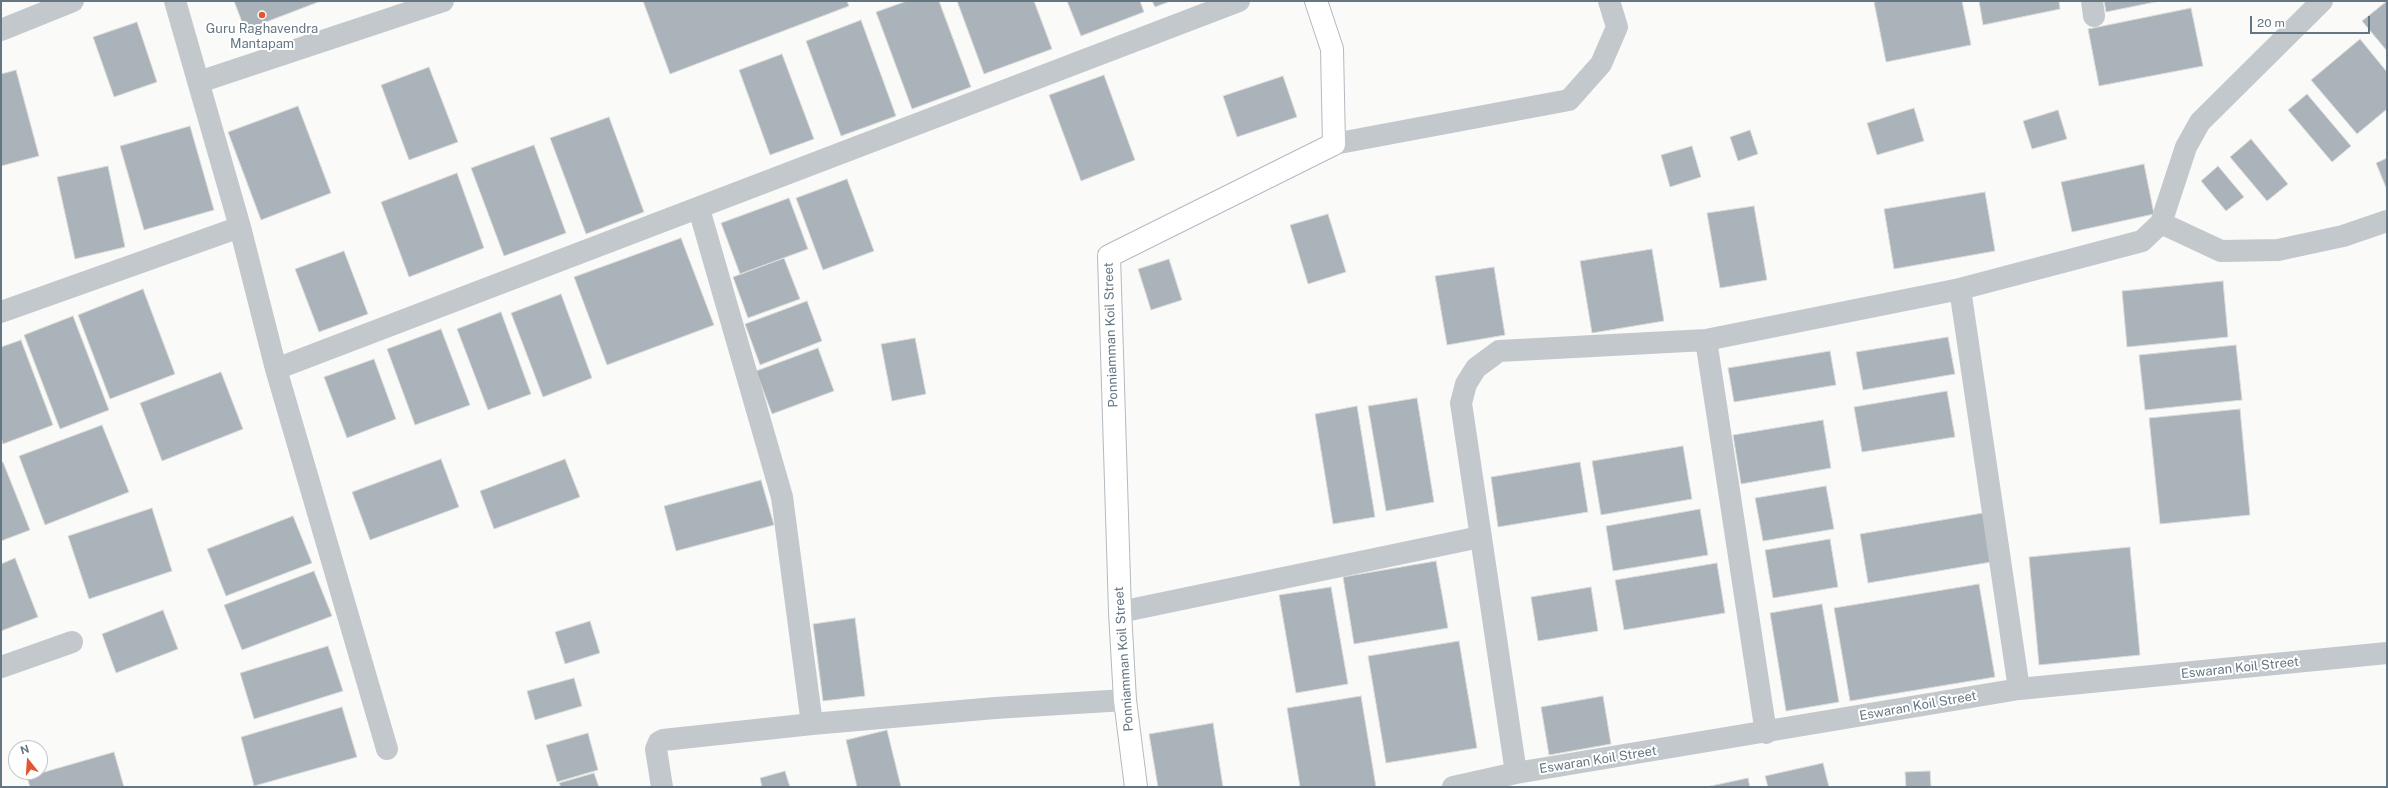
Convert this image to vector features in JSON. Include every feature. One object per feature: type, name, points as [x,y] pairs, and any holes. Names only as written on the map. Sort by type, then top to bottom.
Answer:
[{"type":"street","points":[[1,30],[73,1]]},
{"type":"street","points":[[175,1],[240,227],[276,370],[387,749]]},
{"type":"street","points":[[199,82],[443,1]]},
{"type":"street","points":[[276,370],[1239,1]]},
{"type":"street","points":[[1316,1],[1332,49],[1334,144],[1569,100],[1601,64],[1617,27],[1609,1]]},
{"type":"street","points":[[1516,773],[1460,403],[1466,384],[1476,368],[1499,351],[1706,340],[1960,289],[2142,241],[2161,223],[2186,147],[2200,122],[2322,1]]},
{"type":"street","name":"Ponniamman Koil Street","points":[[1136,787],[1125,700],[1120,612],[1109,256],[1334,144]]},
{"type":"street","points":[[699,209],[782,497],[812,724]]},
{"type":"street","points":[[2161,223],[2221,250],[2278,250],[2344,236],[2387,221]]},
{"type":"street","points":[[1,312],[240,227]]},
{"type":"street","points":[[1960,289],[2019,689]]},
{"type":"street","points":[[1706,340],[1766,733]]},
{"type":"street","points":[[1120,612],[1480,537]]},
{"type":"street","points":[[1,667],[72,642]]},
{"type":"street","name":"Eswaran Koil Street","points":[[1453,787],[1516,773],[1766,733],[2019,689],[2387,653]]},
{"type":"street","points":[[662,787],[656,749],[659,742],[663,740],[812,724],[995,708],[1125,700]]},
{"type":"building","name":"Guru Raghavendra Mantapam","points":[[234,1],[321,1],[245,30]]},
{"type":"building","points":[[643,1],[847,1],[849,6],[670,74]]},
{"type":"building","points":[[907,1],[939,1],[971,87],[912,109],[876,12]]},
{"type":"building","points":[[957,1],[1034,1],[1052,49],[984,74]]},
{"type":"building","points":[[1067,1],[1140,1],[1144,12],[1081,36]]},
{"type":"building","points":[[1152,1],[1171,1],[1155,7]]},
{"type":"building","points":[[1962,1],[1971,45],[1886,62],[1874,2]]},
{"type":"building","points":[[1979,1],[2059,1],[2060,9],[1983,25]]},
{"type":"building","points":[[2104,1],[2160,1],[2106,12]]},
{"type":"building","points":[[2387,1],[2387,51],[2362,21]]},
{"type":"building","points":[[2191,8],[2203,66],[2099,86],[2088,29]]},
{"type":"building","points":[[861,20],[896,116],[841,136],[806,41]]},
{"type":"building","points":[[137,22],[157,82],[114,97],[93,37]]},
{"type":"building","points":[[2360,39],[2387,72],[2387,109],[2357,134],[2311,80]]},
{"type":"building","points":[[782,54],[814,139],[770,155],[739,70]]},
{"type":"building","points":[[429,67],[458,142],[409,160],[381,85]]},
{"type":"building","points":[[16,70],[39,156],[1,166],[1,74]]},
{"type":"building","points":[[1104,75],[1135,160],[1081,181],[1049,95]]},
{"type":"building","points":[[1283,76],[1297,117],[1237,137],[1223,96]]},
{"type":"building","points":[[2307,94],[2351,146],[2332,162],[2288,110]]},
{"type":"building","points":[[298,106],[331,193],[261,220],[228,132]]},
{"type":"building","points":[[1914,108],[1924,141],[1877,155],[1867,123]]},
{"type":"building","points":[[2058,110],[2067,139],[2032,149],[2023,121]]},
{"type":"building","points":[[609,117],[644,212],[586,234],[550,138]]},
{"type":"building","points":[[190,126],[214,210],[144,230],[120,146]]},
{"type":"building","points":[[1750,130],[1758,154],[1738,161],[1730,137]]},
{"type":"building","points":[[2251,139],[2288,184],[2267,201],[2230,157]]},
{"type":"building","points":[[534,145],[566,233],[504,256],[471,168]]},
{"type":"building","points":[[1692,146],[1701,177],[1670,187],[1661,155]]},
{"type":"building","points":[[2387,158],[2387,190],[2376,163]]},
{"type":"building","points":[[2144,164],[2154,214],[2072,232],[2061,182]]},
{"type":"building","points":[[108,166],[125,247],[75,259],[57,177]]},
{"type":"building","points":[[2218,166],[2244,197],[2226,211],[2201,181]]},
{"type":"building","points":[[457,173],[484,248],[409,277],[381,202]]},
{"type":"building","points":[[847,179],[874,251],[823,270],[796,198]]},
{"type":"building","points":[[1985,192],[1995,251],[1894,269],[1884,209]]},
{"type":"building","points":[[789,198],[808,249],[740,274],[721,223]]},
{"type":"building","points":[[1754,206],[1767,280],[1720,288],[1707,213]]},
{"type":"building","points":[[1328,214],[1346,272],[1308,284],[1290,225]]},
{"type":"building","points":[[681,238],[714,325],[607,365],[574,277]]},
{"type":"building","points":[[1652,249],[1664,321],[1592,333],[1580,261]]},
{"type":"building","points":[[344,251],[368,314],[319,332],[295,269]]},
{"type":"building","points":[[784,258],[800,299],[748,318],[733,277]]},
{"type":"building","points":[[1169,259],[1182,300],[1151,310],[1138,269]]},
{"type":"building","points":[[1494,267],[1505,335],[1447,345],[1435,276]]},
{"type":"building","points":[[2223,281],[2228,337],[2127,347],[2122,291]]},
{"type":"building","points":[[143,289],[175,374],[110,399],[78,315]]},
{"type":"building","points":[[561,294],[592,378],[543,397],[511,313]]},
{"type":"building","points":[[807,301],[822,341],[760,365],[745,324]]},
{"type":"building","points":[[501,312],[531,394],[488,410],[457,329]]},
{"type":"building","points":[[73,316],[109,410],[60,429],[24,335]]},
{"type":"building","points":[[441,329],[470,405],[415,425],[387,349]]},
{"type":"building","points":[[1948,337],[1955,374],[1863,390],[1856,352]]},
{"type":"building","points":[[915,338],[926,394],[892,401],[881,344]]},
{"type":"building","points":[[21,340],[53,425],[3,444],[1,438],[1,347]]},
{"type":"building","points":[[2236,345],[2242,400],[2145,410],[2139,355]]},
{"type":"building","points":[[818,348],[834,391],[772,414],[756,371]]},
{"type":"building","points":[[1830,351],[1836,385],[1734,402],[1728,368]]},
{"type":"building","points":[[374,359],[396,419],[347,438],[324,377]]},
{"type":"building","points":[[221,372],[243,429],[162,461],[140,403]]},
{"type":"building","points":[[1947,391],[1955,437],[1862,452],[1854,407]]},
{"type":"building","points":[[1417,398],[1434,502],[1386,511],[1368,406]]},
{"type":"building","points":[[1357,406],[1375,517],[1333,524],[1315,414]]},
{"type":"building","points":[[2240,409],[2250,515],[2160,524],[2149,418]]},
{"type":"building","points":[[1823,420],[1831,468],[1741,484],[1733,435]]},
{"type":"building","points":[[102,425],[129,492],[45,525],[19,456]]},
{"type":"building","points":[[1683,446],[1692,499],[1601,515],[1592,461]]},
{"type":"building","points":[[441,459],[459,507],[370,540],[352,492]]},
{"type":"building","points":[[565,459],[580,497],[494,529],[480,491]]},
{"type":"building","points":[[3,462],[30,530],[1,541],[1,463]]},
{"type":"building","points":[[1580,462],[1588,512],[1498,527],[1491,477]]},
{"type":"building","points":[[761,480],[774,525],[676,551],[664,506]]},
{"type":"building","points":[[1826,486],[1834,529],[1763,541],[1755,498]]},
{"type":"building","points":[[152,508],[172,571],[89,599],[68,536]]},
{"type":"building","points":[[1700,509],[1708,555],[1613,571],[1606,526]]},
{"type":"building","points":[[1983,513],[1991,562],[1868,583],[1860,534]]},
{"type":"building","points":[[293,516],[312,563],[226,596],[207,549]]},
{"type":"building","points":[[1830,539],[1838,587],[1773,598],[1765,550]]},
{"type":"building","points":[[2130,547],[2140,655],[2039,665],[2029,557]]},
{"type":"building","points":[[15,558],[38,617],[1,631],[1,564]]},
{"type":"building","points":[[1436,561],[1448,628],[1354,644],[1343,577]]},
{"type":"building","points":[[1717,563],[1725,613],[1624,630],[1615,580]]},
{"type":"building","points":[[314,571],[332,616],[242,650],[224,605]]},
{"type":"building","points":[[1979,584],[1995,677],[1850,701],[1834,608]]},
{"type":"building","points":[[1331,587],[1348,684],[1296,693],[1279,595]]},
{"type":"building","points":[[1591,587],[1598,631],[1538,641],[1531,597]]},
{"type":"building","points":[[1822,604],[1839,702],[1786,711],[1770,613]]},
{"type":"building","points":[[163,610],[178,649],[116,673],[102,634]]},
{"type":"building","points":[[855,618],[865,696],[823,701],[813,624]]},
{"type":"building","points":[[590,621],[600,653],[565,664],[555,632]]},
{"type":"building","points":[[1459,641],[1477,748],[1386,763],[1368,656]]},
{"type":"building","points":[[328,646],[343,691],[254,719],[240,673]]},
{"type":"building","points":[[574,678],[582,706],[535,720],[527,691]]},
{"type":"building","points":[[1361,696],[1376,787],[1300,787],[1287,708]]},
{"type":"building","points":[[1603,696],[1611,744],[1549,755],[1541,707]]},
{"type":"building","points":[[342,707],[357,757],[254,786],[241,737]]},
{"type":"building","points":[[1213,723],[1223,787],[1158,787],[1149,734]]},
{"type":"building","points":[[887,730],[901,787],[857,787],[846,740]]},
{"type":"building","points":[[588,733],[598,770],[557,782],[546,745]]},
{"type":"building","points":[[114,752],[124,787],[30,787],[28,780],[48,780],[48,771]]},
{"type":"building","points":[[1823,763],[1829,787],[1768,787],[1765,776]]},
{"type":"building","points":[[785,771],[790,787],[762,787],[760,778]]},
{"type":"building","points":[[1930,771],[1931,787],[1906,787],[1905,772]]},
{"type":"building","points":[[594,773],[599,787],[561,787],[559,783]]},
{"type":"building","points":[[1748,778],[1750,787],[1706,787]]},
{"type":"place","name":"Guru Raghavendra Mantapam","points":[[262,15]]}]
